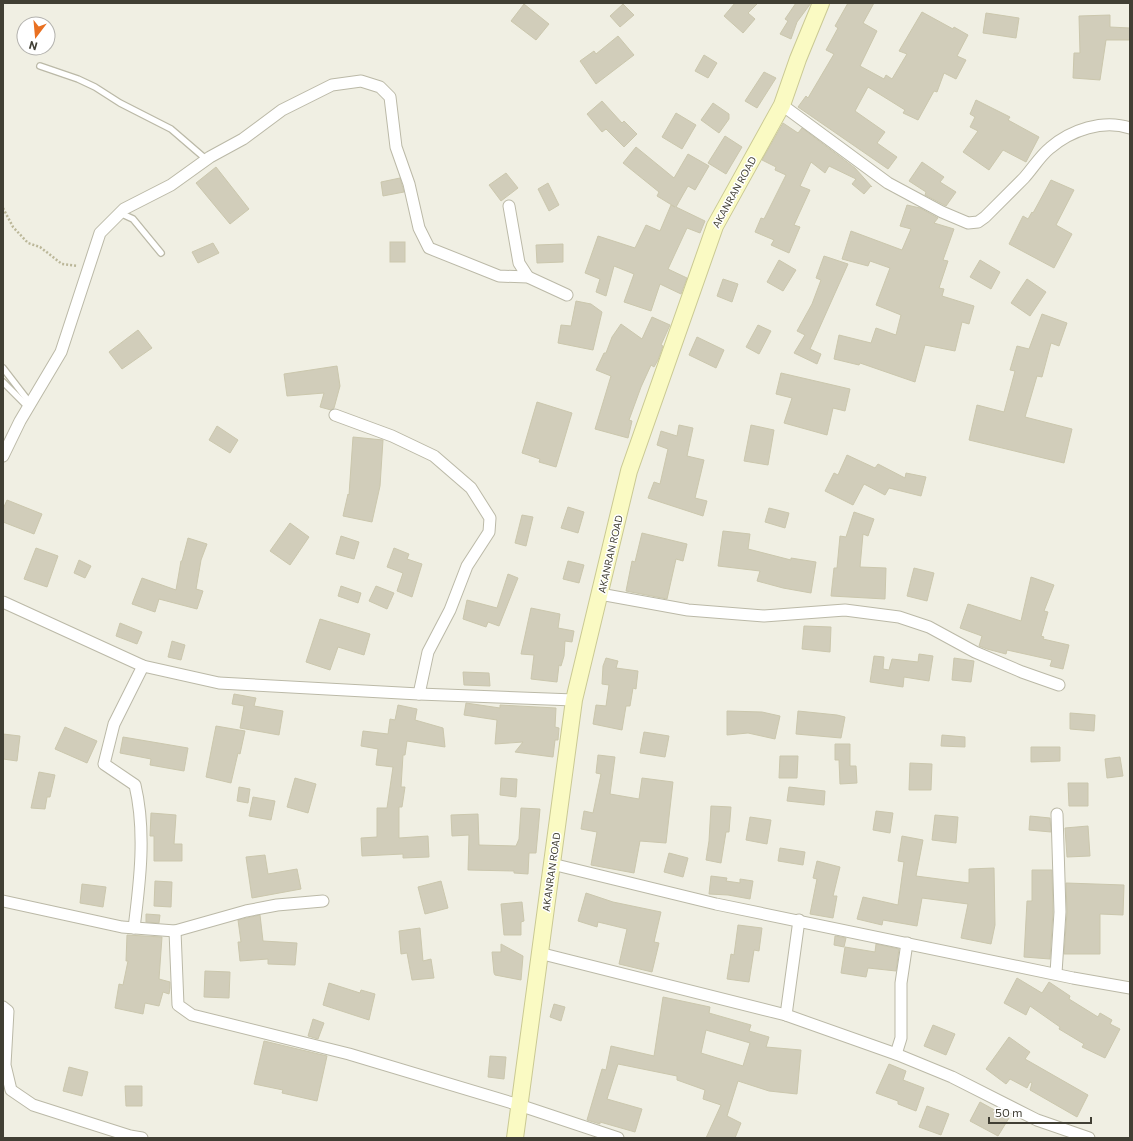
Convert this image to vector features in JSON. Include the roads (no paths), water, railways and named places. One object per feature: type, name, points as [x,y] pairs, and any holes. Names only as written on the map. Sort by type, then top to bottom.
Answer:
[{"type":"main road","name":"AKANRAN ROAD","points":[[515,1138],[574,700],[629,471],[715,226],[782,105],[821,3]]},
{"type":"street","points":[[3,456],[7,445],[29,405],[61,352],[100,233],[124,209],[171,185],[207,160],[244,138],[282,110],[332,84],[361,82],[380,87],[390,97],[396,147],[409,184],[419,228],[429,248],[499,276],[528,277],[566,295]]},
{"type":"street","points":[[782,105],[888,183],[942,212],[968,223],[978,222],[985,217],[1025,177],[1049,148],[1070,134],[1095,126],[1112,125],[1130,128]]},
{"type":"street","points":[[509,206],[519,263],[528,277]]},
{"type":"street","points":[[335,415],[392,436],[434,456],[471,488],[490,518],[489,532],[467,566],[450,610],[428,652],[419,694]]},
{"type":"street","points":[[600,594],[688,610],[764,616],[845,610],[899,617],[929,627],[975,652],[1022,672],[1059,685]]},
{"type":"street","points":[[3,602],[143,666],[220,683],[419,694],[574,700]]},
{"type":"street","points":[[134,928],[141,869],[139,801],[135,785],[104,764],[114,724],[143,666]]},
{"type":"street","points":[[1056,973],[1060,912],[1057,814]]},
{"type":"street","points":[[552,864],[716,904],[1056,973],[1073,978],[1130,988]]},
{"type":"street","points":[[3,901],[68,916],[134,928],[175,931],[246,911],[277,905],[323,900]]},
{"type":"street","points":[[786,1015],[799,920]]},
{"type":"street","points":[[175,931],[178,1005],[192,1015],[349,1054],[519,1105],[618,1138]]},
{"type":"street","points":[[896,1054],[902,1038],[901,983],[907,943]]},
{"type":"street","points":[[539,953],[786,1015],[896,1054],[952,1077],[1038,1120],[1090,1138]]},
{"type":"street","points":[[3,1007],[8,1011],[5,1065],[11,1090],[33,1105],[130,1136],[142,1138]]},
{"type":"lane","points":[[40,66],[78,79],[95,87],[120,103],[171,129],[207,160]]},
{"type":"lane","points":[[119,213],[133,219],[161,253]]},
{"type":"lane","points":[[3,368],[29,405]]},
{"type":"lane","points":[[3,382],[29,405]]}]
